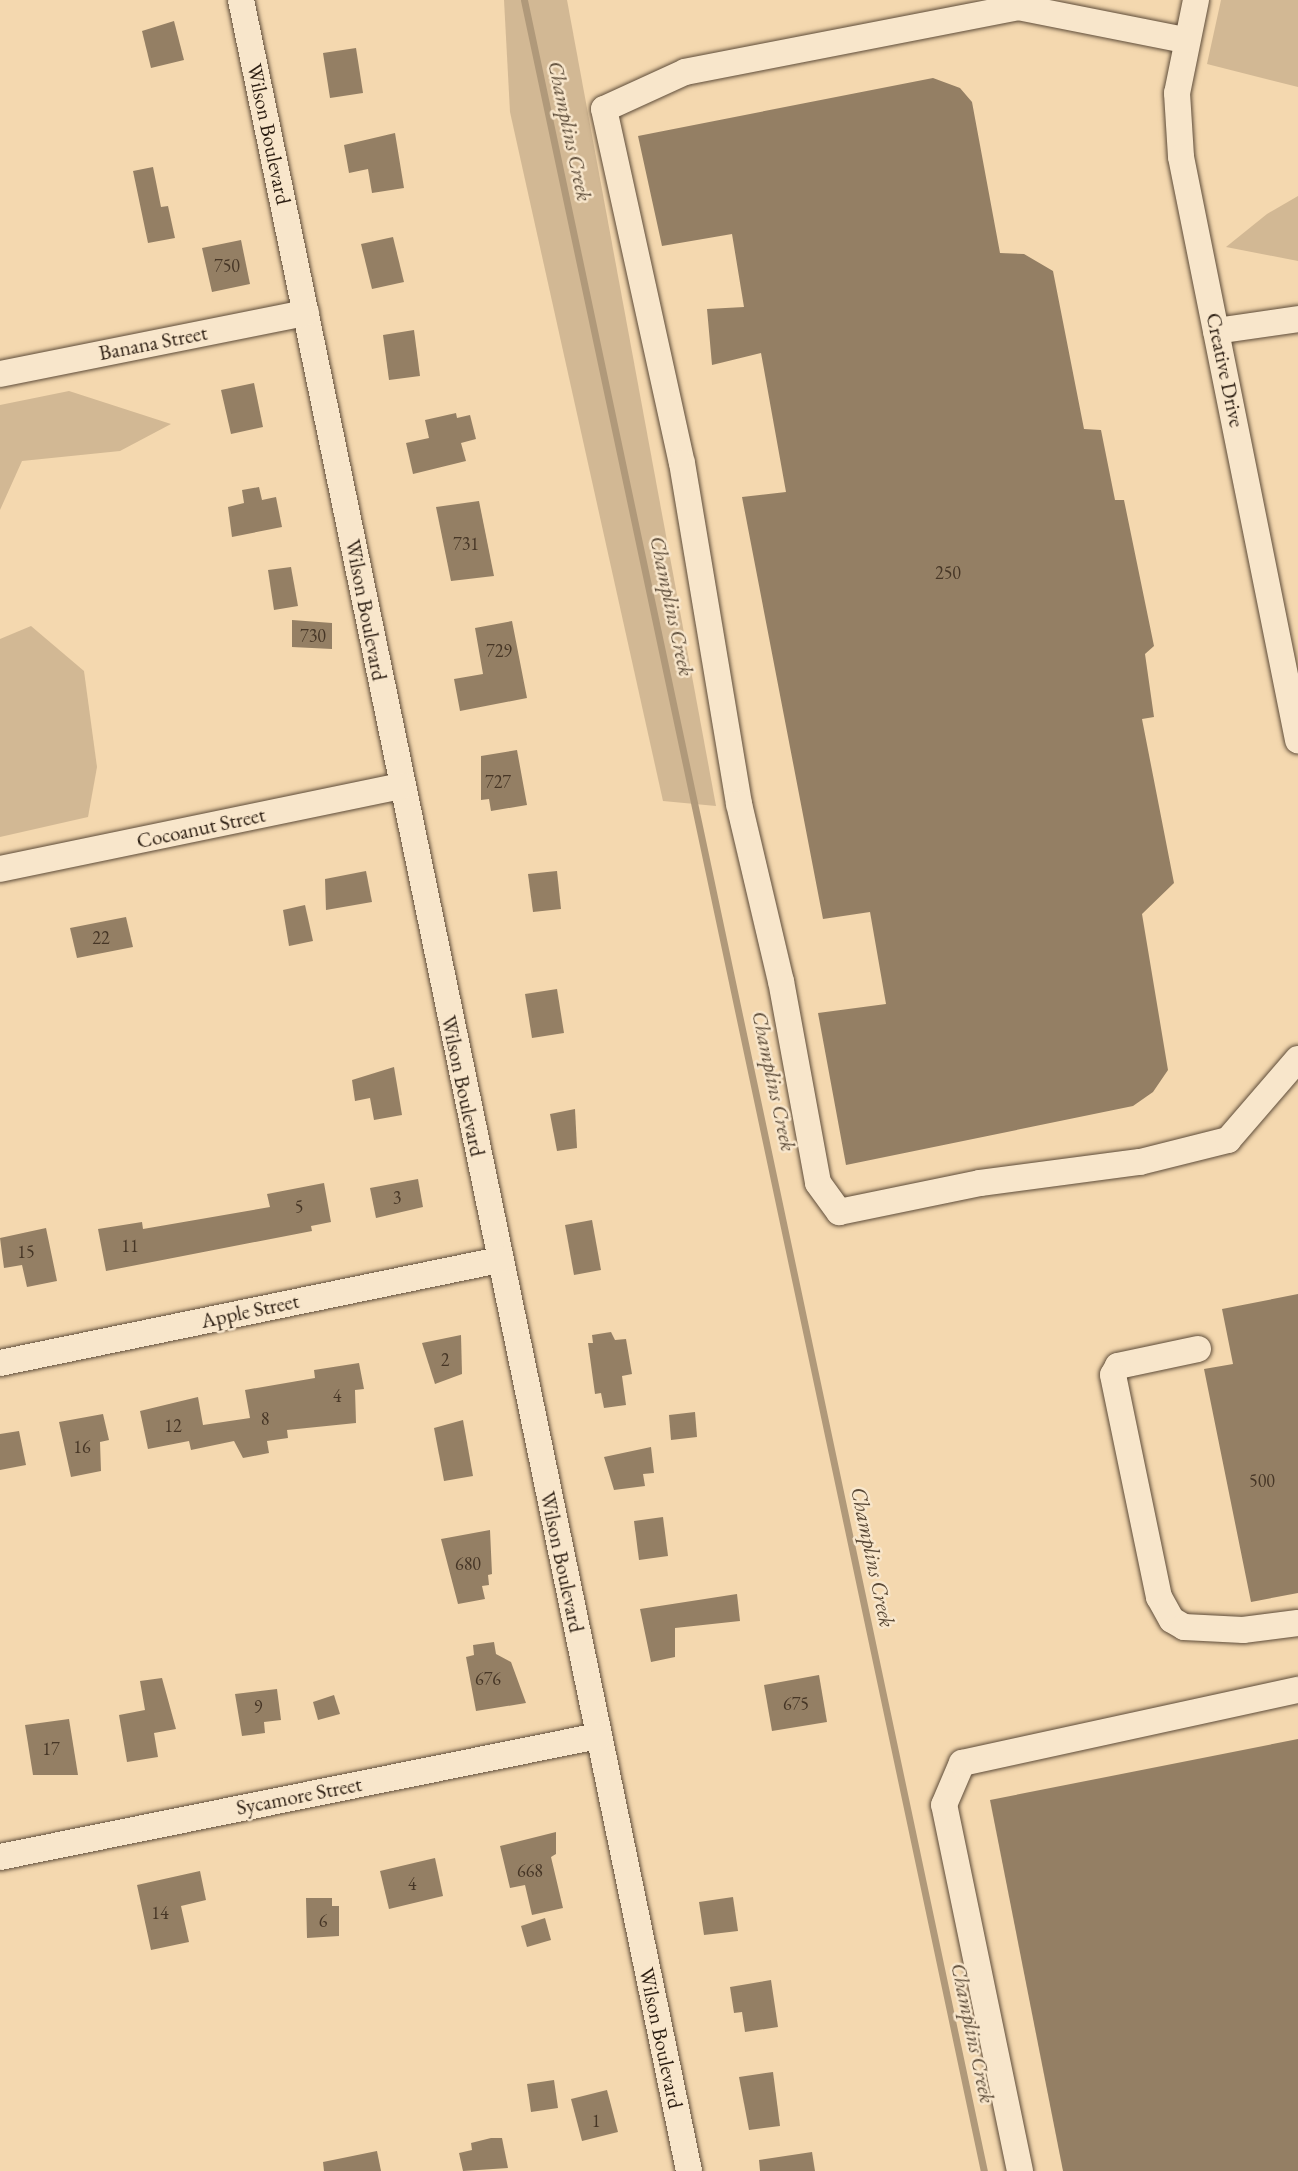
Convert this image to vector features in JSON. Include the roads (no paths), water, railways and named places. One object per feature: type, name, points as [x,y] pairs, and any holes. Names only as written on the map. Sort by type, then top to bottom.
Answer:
[{"type":"street","name":"Wilson Boulevard","points":[[241,0],[499,1260],[689,2171]]},
{"type":"street","name":"Creative Drive","points":[[1196,0],[1185,40],[1176,93],[1181,157],[1298,740]]},
{"type":"street","points":[[1185,40],[1019,7],[685,72],[604,109],[682,463],[739,804],[781,981],[818,1183],[839,1212],[980,1184],[1140,1162],[1228,1140],[1298,1059]]},
{"type":"street","name":"Banana Street","points":[[0,374],[306,313]]},
{"type":"street","points":[[1216,331],[1298,319]]},
{"type":"street","name":"Cocoanut Street","points":[[0,869],[402,786]]},
{"type":"street","name":"Apple Street","points":[[0,1363],[499,1260]]},
{"type":"street","points":[[1198,1349],[1118,1366],[1113,1375],[1159,1597],[1172,1620],[1184,1627],[1243,1630],[1298,1623]]},
{"type":"street","points":[[1020,2171],[944,1805],[962,1763],[1298,1690]]},
{"type":"street","name":"Sycamore Street","points":[[0,1857],[598,1736]]},
{"type":"waterway","name":"Champlins Creek","points":[[524,0],[984,2171]]}]
